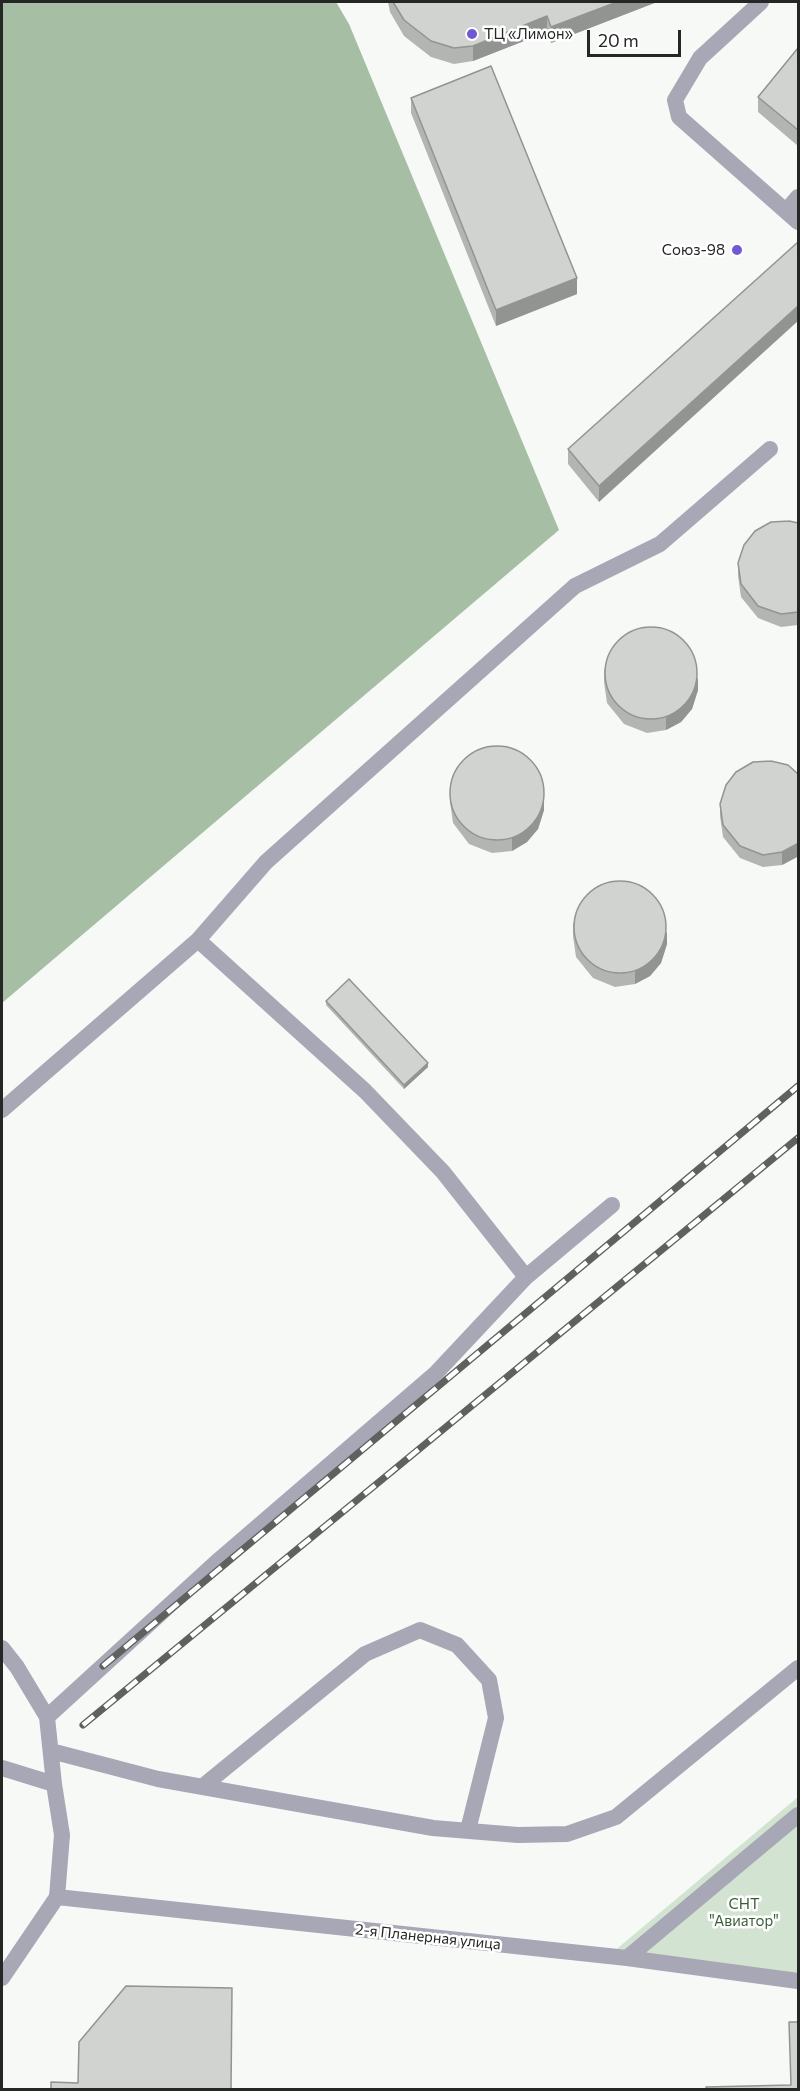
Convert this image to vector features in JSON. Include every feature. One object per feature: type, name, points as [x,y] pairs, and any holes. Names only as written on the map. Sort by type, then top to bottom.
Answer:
[{"type":"street","points":[[761,2],[700,58],[675,100],[679,117],[792,217],[798,197]]},
{"type":"street","points":[[2,1110],[198,939],[266,862],[575,586],[660,544],[770,449]]},
{"type":"street","points":[[198,939],[381,1107],[443,1172],[526,1277]]},
{"type":"street","points":[[47,1717],[220,1559],[436,1373],[526,1277],[612,1205]]},
{"type":"street","points":[[202,1787],[365,1654],[420,1630],[457,1645],[489,1680],[496,1718],[468,1830]]},
{"type":"street","points":[[2,1648],[17,1667],[47,1717],[62,1835],[57,1897],[2,1978]]},
{"type":"street","points":[[51,1751],[158,1779],[433,1828],[518,1835],[567,1834],[616,1817],[798,1668]]},
{"type":"street","points":[[2,1768],[54,1784]]},
{"type":"street","points":[[627,1958],[798,1815]]},
{"type":"street","name":"2-я Планерная улица","points":[[57,1897],[627,1958],[798,1982]]},
{"type":"green space","points":[[2,2],[336,2],[349,24],[559,530],[2,1003]]},
{"type":"green space","name":"СНТ \"Авиатор\"","points":[[798,1797],[798,1975],[613,1952]]},
{"type":"building","points":[[393,2],[617,2],[551,27],[547,16],[473,46],[454,48],[431,41],[404,20]]},
{"type":"building","points":[[798,48],[798,130],[758,97]]},
{"type":"building","points":[[491,66],[577,278],[496,310],[411,98]]},
{"type":"building","points":[[798,242],[798,306],[599,486],[568,449]]},
{"type":"building","points":[[771,522],[798,523],[798,612],[781,614],[758,606],[741,584],[738,563],[744,545],[755,531]]},
{"type":"building","points":[[642,627],[660,627],[677,634],[690,647],[697,664],[697,682],[690,699],[677,712],[660,719],[642,719],[625,712],[612,699],[605,682],[605,664],[612,647],[625,634]]},
{"type":"building","points":[[497,746],[515,750],[530,760],[540,775],[544,793],[540,811],[530,826],[515,836],[497,840],[479,836],[464,826],[454,811],[450,793],[454,775],[464,760],[479,750]]},
{"type":"building","points":[[771,761],[788,765],[798,774],[798,842],[782,852],[763,855],[740,846],[723,825],[720,804],[726,785],[736,772],[753,762]]},
{"type":"building","points":[[611,881],[629,881],[646,888],[659,901],[666,918],[666,936],[659,953],[646,966],[629,973],[611,973],[594,966],[581,953],[574,936],[574,918],[581,901],[594,888]]},
{"type":"building","points":[[349,979],[428,1063],[404,1085],[326,1001]]},
{"type":"building","points":[[126,1986],[232,1988],[231,2090],[51,2090],[51,2082],[78,2083],[79,2042]]},
{"type":"building","points":[[789,2022],[798,2022],[798,2090],[706,2090],[706,2087],[791,2085]]},
{"type":"railway","points":[[103,1666],[798,1086]]},
{"type":"railway","points":[[83,1725],[798,1138]]},
{"type":"place","name":"ТЦ «Лимон»","points":[[472,34]]},
{"type":"place","name":"Союз-98","points":[[737,250]]}]
